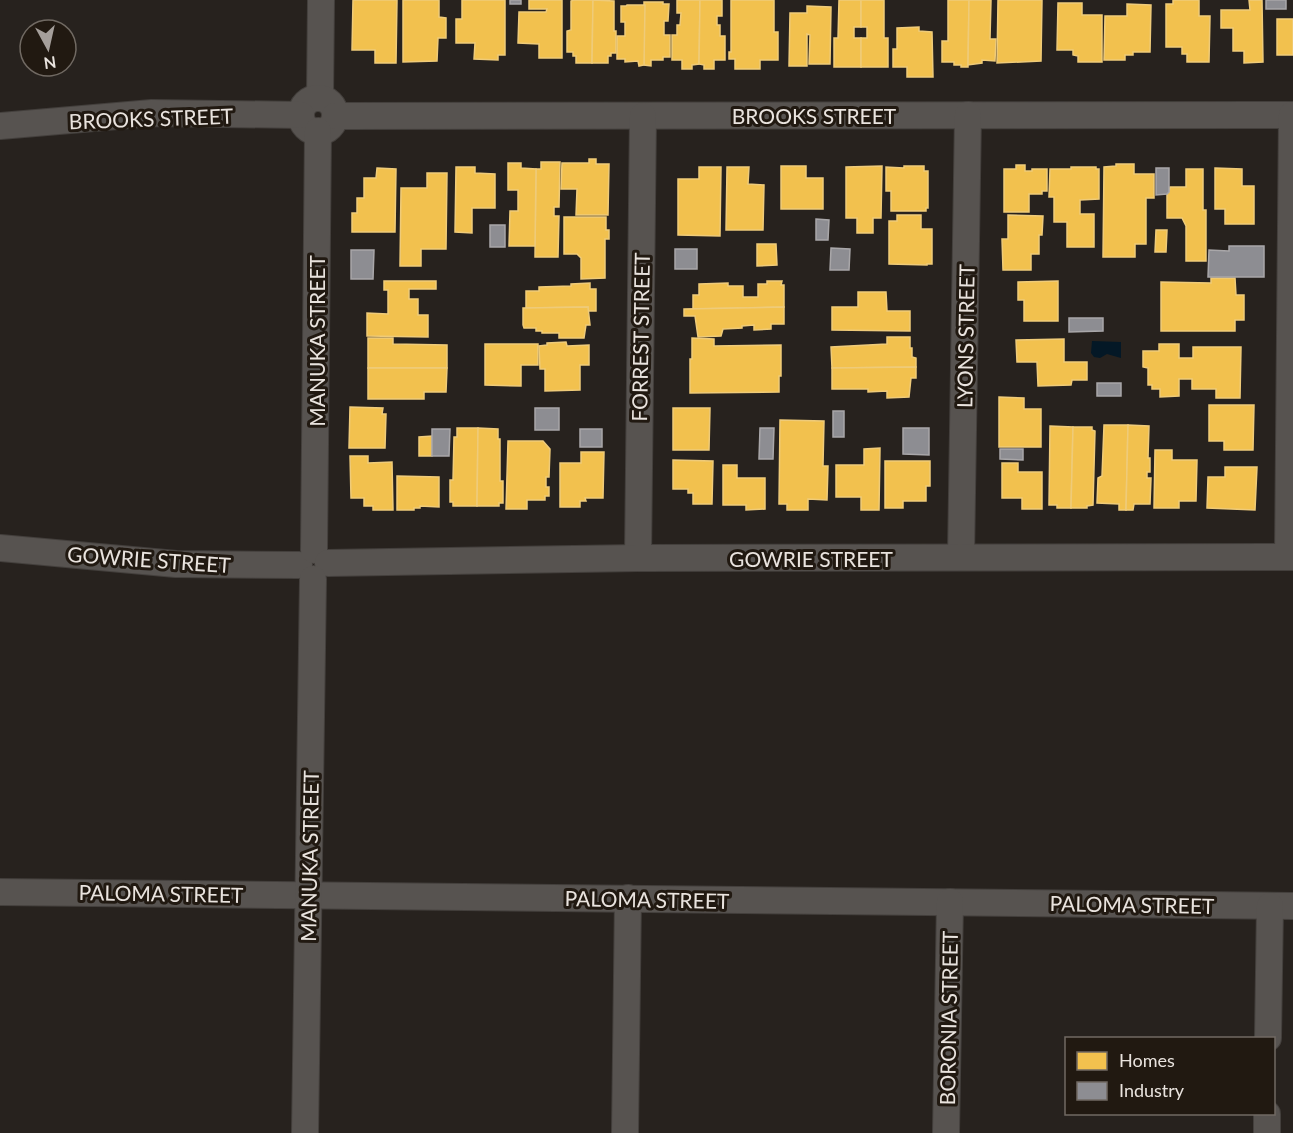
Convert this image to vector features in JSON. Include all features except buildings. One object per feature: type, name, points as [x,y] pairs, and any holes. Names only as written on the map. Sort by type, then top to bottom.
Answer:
[{"type":"street","name":"MANUKA STREET","points":[[305,1133],[321,0]]},
{"type":"street","name":"BROOKS STREET","points":[[0,126],[152,113],[643,116],[1293,115]]},
{"type":"street","name":"LYONS STREET","points":[[962,557],[968,115]]},
{"type":"street","points":[[1291,557],[1293,115]]},
{"type":"street","name":"FORREST STREET","points":[[638,558],[643,116]]},
{"type":"street","name":"GOWRIE STREET","points":[[0,548],[176,564],[638,558],[1291,557]]},
{"type":"street","name":"PALOMA STREET","points":[[0,892],[1281,906]]},
{"type":"street","points":[[625,1133],[628,898]]},
{"type":"street","name":"BORONIA STREET","points":[[946,1133],[950,902]]},
{"type":"street","points":[[1268,1037],[1281,906]]},
{"type":"street","points":[[1267,1115],[1267,1133]]},
{"type":"water","points":[[1092,341],[1121,342],[1121,358],[1107,354],[1100,358],[1094,357],[1091,353]]}]
